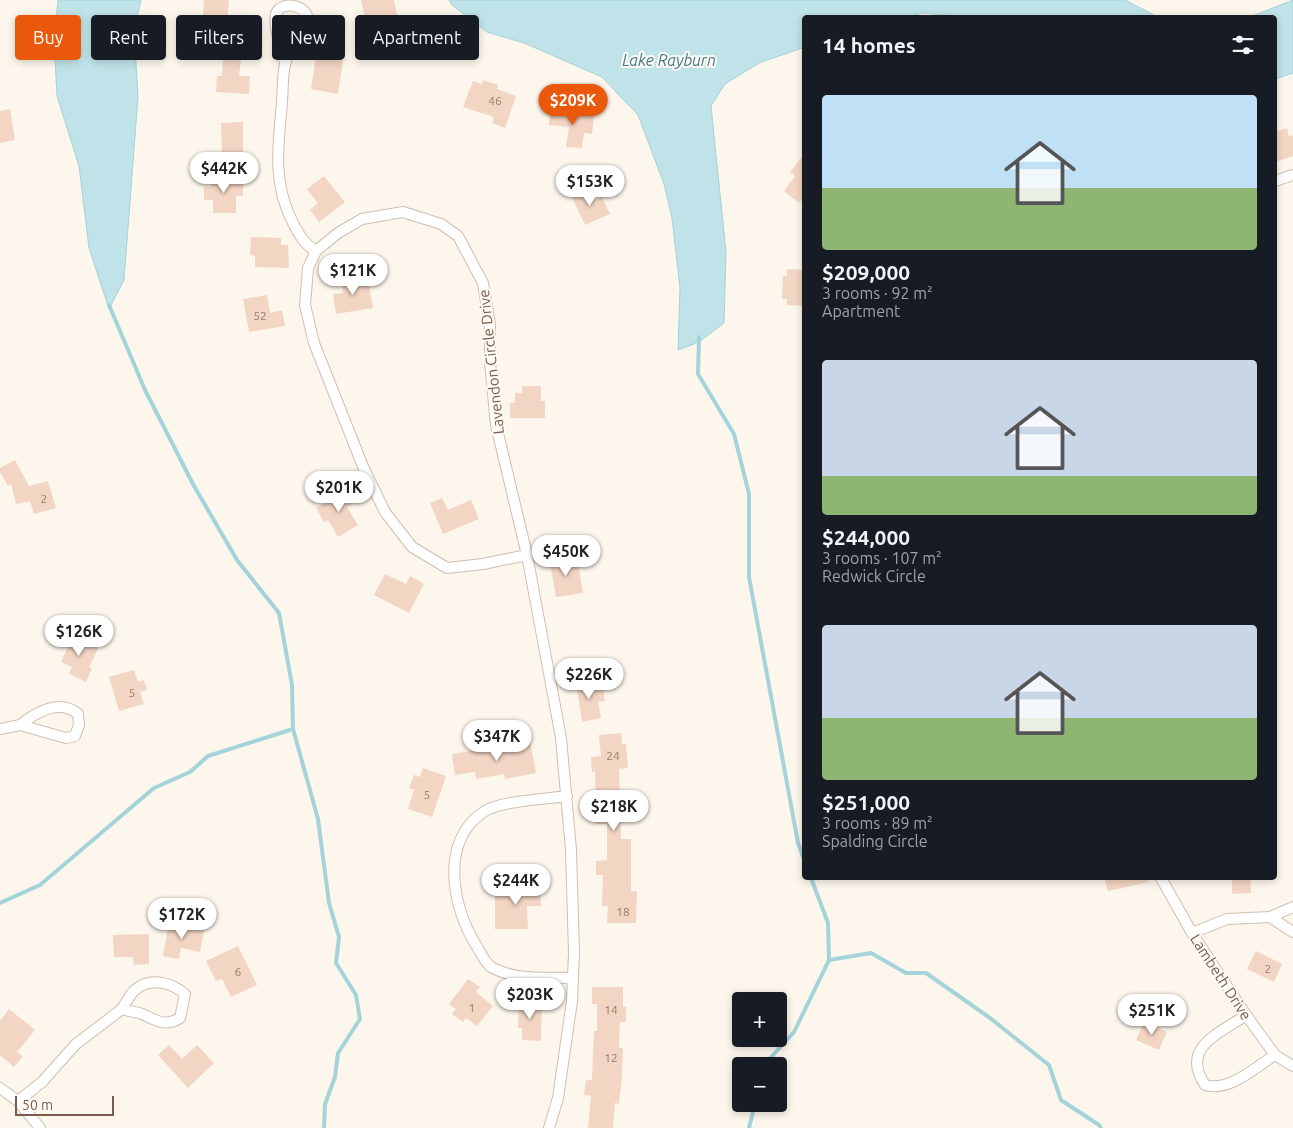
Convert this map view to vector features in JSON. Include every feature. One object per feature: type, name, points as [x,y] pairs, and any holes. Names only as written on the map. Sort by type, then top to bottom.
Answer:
[{"type":"street","points":[[285,63],[277,34],[276,13],[282,5],[289,2],[297,4],[303,9],[309,22],[304,35],[292,47],[285,63],[277,160],[280,192],[302,238],[316,251],[308,268],[305,305],[314,343],[344,423],[385,512],[412,547],[447,568],[483,564],[527,555]]},
{"type":"street","points":[[1277,180],[1293,175]]},
{"type":"street","name":"Lavendon Circle Drive","points":[[316,251],[338,233],[362,219],[403,212],[441,224],[458,236],[483,283],[490,324],[490,362],[496,425],[527,555],[561,738],[567,796],[573,902],[572,978],[566,1049],[558,1098],[549,1128]]},
{"type":"street","points":[[0,729],[20,725],[66,738],[75,736],[79,725],[78,714],[72,708],[58,707],[32,715],[20,725]]},
{"type":"street","points":[[567,796],[509,804],[485,811],[467,828],[456,852],[453,880],[461,910],[473,940],[489,966],[518,977],[572,978]]},
{"type":"street","name":"Lambeth Drive","points":[[1162,880],[1192,933],[1274,1055],[1293,1066]]},
{"type":"street","points":[[1192,933],[1227,919],[1270,917],[1293,907]]},
{"type":"street","points":[[1270,917],[1293,932]]},
{"type":"street","points":[[18,1101],[42,1082],[76,1044],[122,1009],[135,989],[155,982],[174,984],[185,994],[180,1018],[172,1023],[161,1024],[141,1014],[122,1009]]},
{"type":"street","points":[[1246,1015],[1203,1045],[1196,1054],[1195,1066],[1205,1085],[1215,1088],[1226,1086],[1274,1055]]},
{"type":"street","points":[[0,1088],[18,1101],[40,1128]]},
{"type":"water","points":[[58,0],[141,0],[138,15],[91,15],[91,60],[136,60],[138,97],[124,280],[109,309],[89,248],[79,166],[57,96],[55,60],[81,60],[81,15],[57,15]]},
{"type":"water","name":"Lake Rayburn","points":[[449,0],[1125,0],[1154,15],[944,15],[923,13],[914,15],[802,15],[802,48],[759,63],[725,84],[711,106],[726,252],[724,323],[699,342],[678,350],[680,288],[672,218],[664,184],[638,115],[602,77],[524,43],[487,32],[479,26],[479,15],[465,15],[452,5]]},
{"type":"water","points":[[1293,0],[1293,73],[1277,78],[1277,15],[1255,15]]},
{"type":"building","points":[[204,0],[229,0],[228,15],[203,15]]},
{"type":"building","points":[[361,0],[394,0],[397,15],[364,15]]},
{"type":"building","points":[[223,60],[241,60],[239,76],[250,76],[249,94],[216,92],[217,76],[222,76]]},
{"type":"building","points":[[315,60],[343,60],[338,94],[311,89]]},
{"type":"building","points":[[483,80],[498,85],[497,89],[516,96],[505,128],[492,123],[494,117],[463,107],[473,81],[482,84]]},
{"type":"building","points":[[10,109],[15,140],[0,143],[0,111]]},
{"type":"building","points":[[550,110],[594,116],[592,134],[584,133],[582,148],[566,147],[569,127],[549,125]]},
{"type":"building","points":[[243,122],[243,153],[222,153],[221,123]]},
{"type":"building","points":[[1287,128],[1289,137],[1293,135],[1293,156],[1277,161],[1277,131]]},
{"type":"building","points":[[802,157],[802,200],[799,203],[784,191],[795,176],[790,172]]},
{"type":"building","points":[[324,176],[345,202],[319,222],[310,210],[318,203],[307,189]]},
{"type":"building","points":[[243,177],[243,196],[236,196],[236,213],[213,213],[213,200],[204,200],[204,187],[211,187],[211,178]]},
{"type":"building","points":[[590,189],[595,200],[602,197],[610,214],[585,225],[572,197]]},
{"type":"building","points":[[251,237],[281,238],[281,245],[288,245],[289,268],[255,267],[255,256],[250,255]]},
{"type":"building","points":[[787,269],[802,270],[802,306],[787,305],[787,299],[782,299],[783,276],[787,276]]},
{"type":"building","points":[[365,275],[366,286],[369,286],[373,308],[336,314],[333,294],[343,293],[341,279]]},
{"type":"building","points":[[267,295],[270,313],[282,310],[285,326],[249,332],[243,299]]},
{"type":"building","points":[[522,386],[541,386],[541,401],[545,401],[545,418],[510,418],[510,403],[515,403],[515,393],[522,393]]},
{"type":"building","points":[[15,460],[29,486],[48,481],[56,508],[34,514],[30,501],[16,504],[11,484],[8,486],[0,472],[0,468]]},
{"type":"building","points":[[349,489],[356,502],[347,507],[358,525],[338,537],[328,520],[324,522],[316,508]]},
{"type":"building","points":[[442,498],[448,510],[471,500],[479,519],[443,534],[430,503]]},
{"type":"building","points":[[577,558],[583,593],[556,597],[550,562]]},
{"type":"building","points":[[385,574],[406,584],[410,576],[424,584],[409,613],[374,595]]},
{"type":"building","points":[[75,631],[84,635],[82,641],[98,649],[89,667],[92,668],[86,682],[69,674],[72,667],[61,662]]},
{"type":"building","points":[[134,670],[138,682],[144,680],[147,690],[140,692],[144,704],[119,711],[109,677]]},
{"type":"building","points":[[594,679],[596,690],[603,689],[605,701],[598,702],[601,718],[582,722],[576,682]]},
{"type":"building","points":[[621,733],[622,744],[626,744],[628,768],[619,769],[621,839],[631,839],[631,891],[637,891],[636,923],[607,923],[608,906],[602,906],[603,875],[596,875],[596,861],[607,860],[607,824],[596,824],[595,771],[592,772],[591,757],[601,756],[599,735]]},
{"type":"building","points":[[530,742],[536,773],[505,779],[504,774],[476,779],[475,772],[455,775],[452,754]]},
{"type":"building","points":[[423,768],[446,776],[432,817],[408,809],[414,790],[409,788],[414,775],[420,777]]},
{"type":"building","points":[[1105,880],[1148,880],[1149,882],[1108,891]]},
{"type":"building","points":[[1232,880],[1250,880],[1251,893],[1232,894]]},
{"type":"building","points":[[540,882],[541,906],[527,906],[528,929],[495,929],[495,894],[513,894],[513,887],[523,887],[523,883]]},
{"type":"building","points":[[169,923],[204,930],[200,952],[181,948],[179,959],[163,956]]},
{"type":"building","points":[[149,934],[149,964],[134,965],[133,957],[114,957],[113,935]]},
{"type":"building","points":[[238,946],[257,985],[231,997],[222,979],[216,981],[206,961]]},
{"type":"building","points":[[1256,951],[1282,964],[1274,982],[1247,969]]},
{"type":"building","points":[[468,979],[480,987],[476,992],[493,1006],[477,1026],[466,1018],[463,1022],[452,1014],[456,1009],[449,1004]]},
{"type":"building","points":[[592,987],[623,987],[623,1007],[626,1007],[626,1022],[620,1022],[619,1048],[623,1048],[622,1077],[619,1104],[615,1103],[613,1128],[588,1128],[591,1096],[584,1095],[586,1080],[592,1080],[594,1031],[597,1031],[597,1004],[592,1004]]},
{"type":"building","points":[[519,1000],[542,1001],[541,1041],[522,1040],[522,1028],[518,1028]]},
{"type":"building","points":[[9,1009],[35,1030],[17,1052],[23,1056],[14,1067],[0,1055],[0,1021]]},
{"type":"building","points":[[1144,1022],[1167,1032],[1159,1050],[1136,1040]]},
{"type":"building","points":[[169,1045],[182,1059],[197,1045],[214,1063],[188,1088],[158,1055]]},
{"type":"waterway","points":[[109,305],[145,390],[194,486],[237,560],[279,613],[292,685],[293,729],[318,819],[329,903],[339,937],[336,963],[356,995],[360,1019],[338,1053],[335,1077],[325,1104],[324,1128]]},
{"type":"waterway","points":[[699,337],[698,374],[734,434],[749,494],[749,577],[798,843],[802,854]]},
{"type":"waterway","points":[[0,903],[40,885],[154,788],[190,772],[208,756],[293,729]]},
{"type":"waterway","points":[[771,1057],[794,1032],[829,960],[828,923],[812,880]]},
{"type":"waterway","points":[[829,960],[871,953],[906,973],[926,973],[990,1018],[1049,1065],[1061,1100],[1101,1128]]},
{"type":"waterway","points":[[749,1128],[753,1112]]}]
